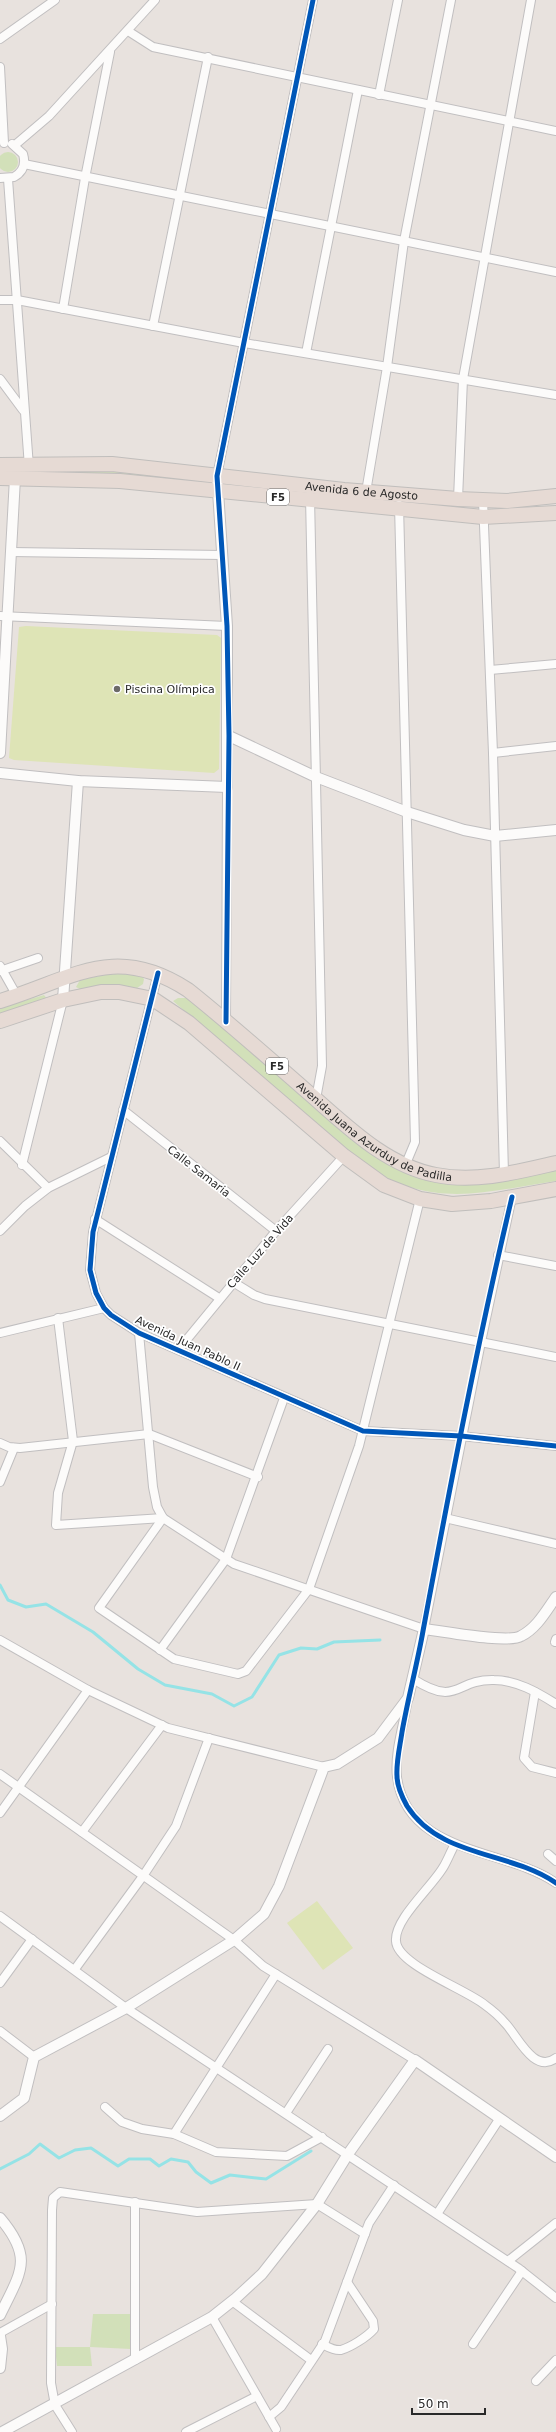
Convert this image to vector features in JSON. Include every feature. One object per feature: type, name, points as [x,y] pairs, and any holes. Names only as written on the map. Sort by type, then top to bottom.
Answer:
[{"type":"highway","name":"Avenida 6 de Agosto","points":[[0,478],[15,478],[29,471],[112,464],[217,476],[399,509],[483,517],[556,513]]},
{"type":"highway","name":"Avenida 6 de Agosto","points":[[0,465],[29,471],[218,491],[310,493],[366,492],[506,501],[556,496]]},
{"type":"highway","name":"Avenida Juana Azurduy de Padilla","points":[[0,1001],[64,978],[95,969],[124,965],[140,967],[158,973],[188,990],[370,1145],[405,1166],[450,1177],[504,1174],[556,1163]]},
{"type":"highway","name":"F5","points":[[0,1021],[63,1000],[101,992],[125,993],[153,999],[189,1023],[344,1156],[384,1185],[420,1199],[452,1204],[512,1197],[556,1189]]},
{"type":"street","points":[[0,39],[55,0]]},
{"type":"street","points":[[15,145],[49,116],[110,52],[155,0]]},
{"type":"street","points":[[226,1022],[227,787],[229,736],[227,626],[217,476],[312,0]]},
{"type":"street","points":[[380,95],[398,0]]},
{"type":"street","points":[[366,492],[387,367],[404,241],[432,105],[451,0]]},
{"type":"street","points":[[458,499],[463,379],[531,0]]},
{"type":"street","points":[[128,31],[153,48],[208,57],[297,78],[556,130]]},
{"type":"street","points":[[63,308],[85,178],[110,52]]},
{"type":"street","points":[[153,326],[208,57]]},
{"type":"street","points":[[0,67],[2,144],[15,145],[23,154],[24,164],[18,174],[4,178],[16,300],[29,471]]},
{"type":"street","points":[[306,353],[358,90]]},
{"type":"street","points":[[24,164],[85,178],[556,272]]},
{"type":"street","points":[[0,300],[16,300],[244,343],[556,394]]},
{"type":"street","points":[[0,379],[24,411]]},
{"type":"street","points":[[0,753],[4,616],[11,552],[15,478]]},
{"type":"street","points":[[310,493],[322,1066],[316,1099]]},
{"type":"street","points":[[398,494],[415,1142],[405,1166]]},
{"type":"street","points":[[483,500],[493,753],[504,1174]]},
{"type":"street","points":[[11,552],[222,555]]},
{"type":"street","points":[[4,616],[227,626]]},
{"type":"street","points":[[490,670],[556,664]]},
{"type":"street","points":[[229,736],[316,777],[407,812],[464,830],[495,836],[556,830]]},
{"type":"street","points":[[493,753],[556,746]]},
{"type":"street","points":[[0,773],[78,780],[227,787]]},
{"type":"street","points":[[22,1165],[63,1000],[78,780]]},
{"type":"street","points":[[17,996],[1,969],[38,958]]},
{"type":"street","name":"Avenida Juan Pablo II","points":[[158,973],[153,999],[123,1110],[96,1219],[91,1250],[90,1270],[96,1293],[104,1308],[139,1333],[179,1349],[284,1398],[363,1431],[462,1436],[556,1446]]},
{"type":"street","name":"Calle Samaria","points":[[123,1110],[276,1232]]},
{"type":"street","points":[[0,1141],[22,1165],[48,1188]]},
{"type":"street","name":"Calle Luz de Vida","points":[[179,1349],[233,1282],[344,1156]]},
{"type":"street","points":[[0,1231],[25,1206],[48,1188],[111,1158]]},
{"type":"street","points":[[512,1197],[498,1255],[424,1629],[408,1698],[398,1768],[400,1791],[406,1804],[426,1828],[455,1844],[527,1868],[556,1883]]},
{"type":"street","points":[[163,1518],[99,1608],[174,1660],[238,1674],[246,1671],[309,1589],[363,1431],[387,1323],[420,1199]]},
{"type":"street","points":[[96,1219],[220,1298]]},
{"type":"street","points":[[498,1255],[556,1266]]},
{"type":"street","points":[[233,1282],[254,1295],[266,1299],[556,1357]]},
{"type":"street","points":[[0,1333],[104,1308]]},
{"type":"street","points":[[58,1318],[73,1441],[58,1493],[56,1525],[163,1518]]},
{"type":"street","points":[[139,1333],[157,1507],[163,1518],[226,1559],[424,1629],[500,1639],[516,1639],[532,1629],[556,1597]]},
{"type":"street","points":[[160,1650],[226,1559],[258,1477],[284,1398]]},
{"type":"street","points":[[0,1443],[14,1448],[149,1434],[258,1477]]},
{"type":"street","points":[[0,1482],[14,1448]]},
{"type":"street","points":[[445,1518],[556,1544]]},
{"type":"street","points":[[0,1640],[88,1690],[162,1725],[324,1767],[337,1764],[378,1738],[408,1698]]},
{"type":"street","points":[[412,1680],[433,1691],[443,1693],[492,1680],[505,1681],[535,1692],[556,1704]]},
{"type":"street","points":[[0,1813],[88,1690]]},
{"type":"street","points":[[535,1692],[524,1758],[532,1767],[556,1773]]},
{"type":"street","points":[[82,1832],[162,1725]]},
{"type":"street","points":[[75,1969],[143,1876],[176,1826],[209,1738]]},
{"type":"street","points":[[0,2116],[24,2098],[34,2057],[126,2008],[234,1940],[264,1914],[279,1886],[324,1767]]},
{"type":"street","points":[[0,1774],[234,1940],[263,1966],[415,2060],[556,2157]]},
{"type":"street","points":[[455,1844],[444,1866],[398,1929],[396,1935],[397,1947],[406,1959],[465,1991],[490,2009],[506,2023],[525,2049],[536,2060],[549,2062],[556,2058]]},
{"type":"street","points":[[548,1854],[556,1861]]},
{"type":"street","points":[[0,1916],[75,1969],[126,2008],[508,2261],[556,2298]]},
{"type":"street","points":[[0,1983],[32,1939]]},
{"type":"street","points":[[174,2134],[276,1974]]},
{"type":"street","points":[[0,2032],[34,2057]]},
{"type":"street","points":[[286,2114],[328,2049]]},
{"type":"street","points":[[2,2432],[54,2405],[212,2317],[262,2274],[317,2204],[348,2154],[415,2060]]},
{"type":"street","points":[[105,2107],[122,2122],[142,2129],[174,2134],[216,2152],[287,2156],[322,2137]]},
{"type":"street","points":[[437,2214],[500,2118]]},
{"type":"street","points":[[269,2417],[281,2407],[322,2344],[369,2223],[394,2185]]},
{"type":"street","points":[[72,2432],[54,2405],[52,2383],[53,2198],[60,2192],[198,2212],[317,2204],[365,2234]]},
{"type":"street","points":[[135,2202],[135,2360]]},
{"type":"street","points":[[0,2218],[15,2235],[20,2246],[22,2264],[17,2280],[0,2315]]},
{"type":"street","points":[[508,2261],[556,2223]]},
{"type":"street","points":[[473,2344],[522,2271]]},
{"type":"street","points":[[322,2344],[330,2349],[340,2350],[369,2335],[374,2329],[373,2321],[347,2282]]},
{"type":"street","points":[[232,2301],[311,2360]]},
{"type":"street","points":[[0,2368],[2,2349],[0,2334],[52,2304]]},
{"type":"street","points":[[212,2317],[276,2429]]},
{"type":"street","points":[[536,2381],[556,2360]]},
{"type":"street","points":[[186,2432],[257,2396]]},
{"type":"green space","points":[[8,152],[15,155],[18,162],[15,169],[8,172],[1,169],[-2,162],[1,155]]},
{"type":"green space","points":[[39,468],[129,471],[207,481],[206,487],[38,474]]},
{"type":"green space","name":"Piscina Olímpica","points":[[26,626],[217,635],[221,638],[219,769],[214,773],[14,760],[9,758],[19,627]]},
{"type":"green space","points":[[115,973],[141,975],[144,979],[143,984],[137,988],[116,986],[80,989],[76,987],[80,980]]},
{"type":"green space","points":[[44,995],[47,999],[0,1015],[0,1008]]},
{"type":"green space","points":[[178,998],[188,998],[361,1145],[393,1167],[407,1173],[539,1174],[556,1170],[556,1181],[459,1194],[437,1193],[391,1180],[367,1167],[173,1001]]},
{"type":"green space","points":[[317,1901],[353,1948],[323,1970],[287,1923]]},
{"type":"green space","points":[[93,2314],[131,2314],[131,2349],[90,2347]]},
{"type":"green space","points":[[55,2347],[90,2347],[92,2366],[57,2366]]},
{"type":"waterway","points":[[0,1585],[8,1600],[26,1607],[46,1604],[93,1632],[138,1669],[165,1685],[212,1694],[234,1706],[252,1697],[279,1655],[301,1648],[317,1649],[334,1642],[380,1640]]},
{"type":"waterway","points":[[0,2169],[29,2154],[40,2144],[59,2158],[75,2150],[91,2148],[118,2166],[129,2159],[150,2159],[159,2166],[171,2159],[188,2162],[196,2172],[211,2183],[230,2175],[266,2179],[311,2151]]},
{"type":"cycle path","points":[[226,1022],[229,736],[227,626],[217,476],[313,0]]},
{"type":"cycle path","points":[[158,973],[93,1232],[90,1270],[96,1293],[104,1308],[111,1315],[139,1333],[363,1431],[461,1436],[556,1446]]},
{"type":"cycle path","points":[[512,1197],[476,1359],[421,1644],[404,1719],[398,1760],[397,1780],[403,1799],[407,1806],[421,1823],[438,1835],[457,1845],[538,1873],[556,1883]]},
{"type":"place","name":"Piscina Olímpica","points":[[117,689]]}]
